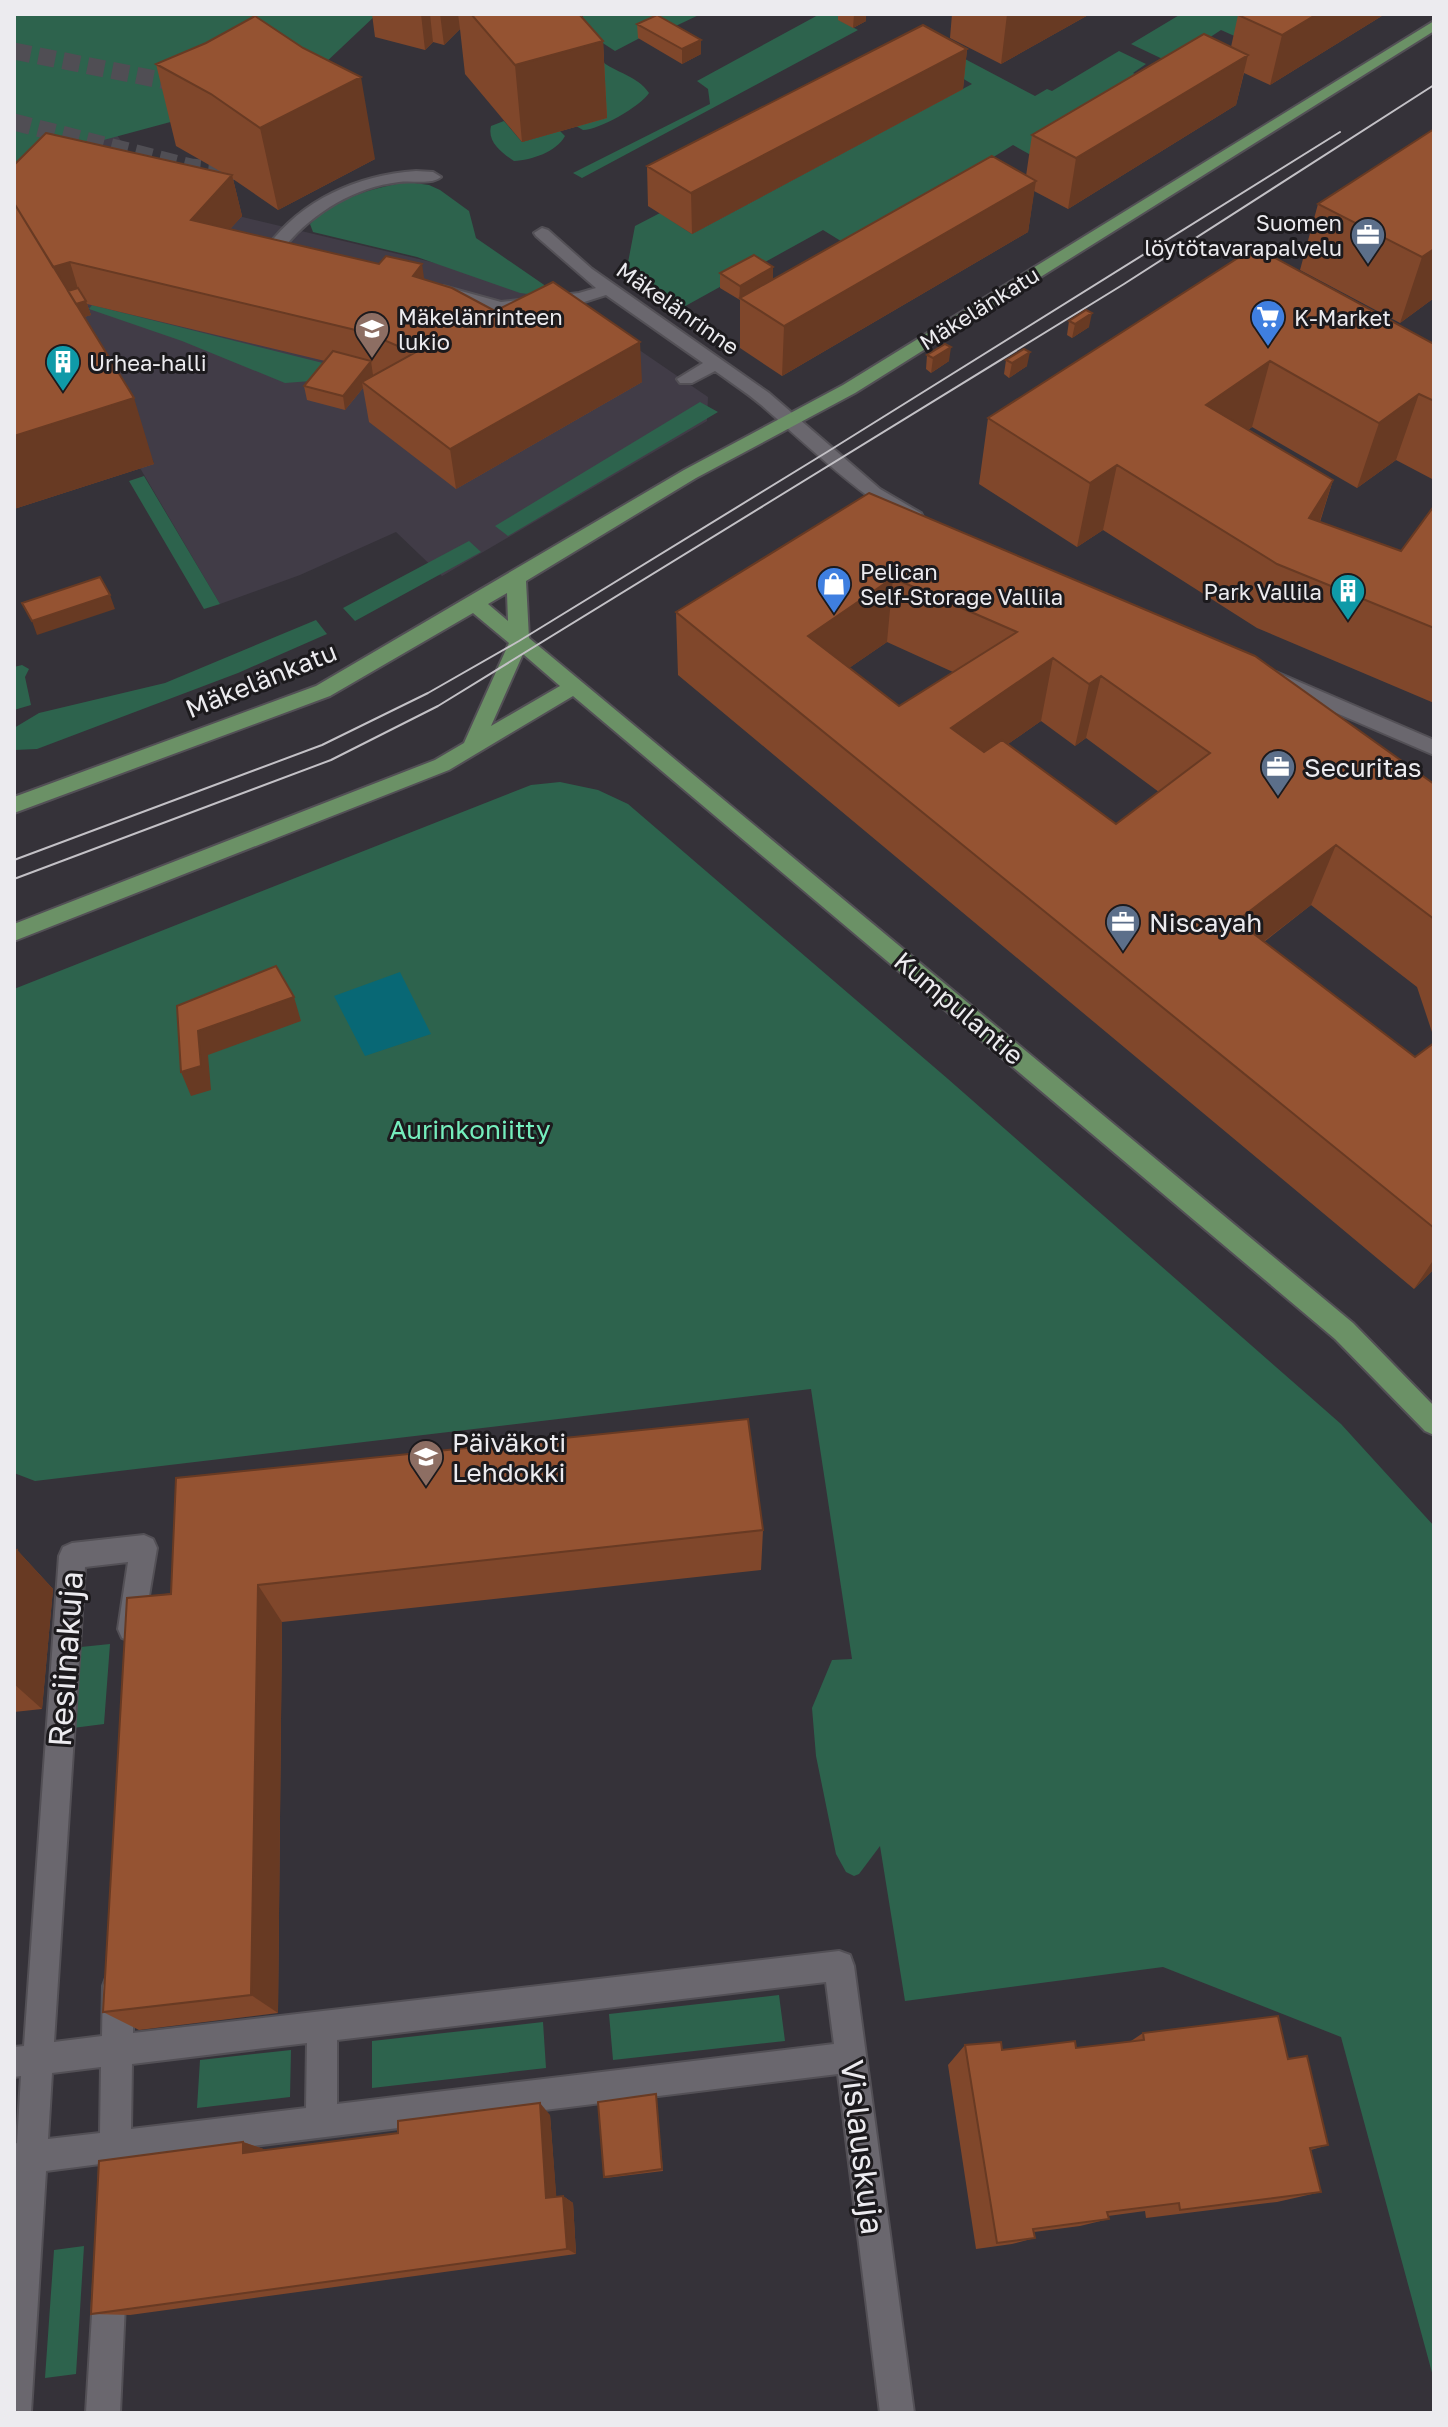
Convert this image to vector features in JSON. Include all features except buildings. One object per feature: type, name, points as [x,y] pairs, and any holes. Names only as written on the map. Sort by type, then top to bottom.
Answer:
[{"type":"main road","name":"Mäkelänkatu","points":[[14,805],[323,691],[690,474],[849,389],[1434,25]]},
{"type":"main road","points":[[471,749],[519,641],[516,578]]},
{"type":"main road","name":"Kumpulantie","points":[[474,603],[1344,1331],[1434,1423]]},
{"type":"main road","points":[[14,933],[442,765],[573,687]]},
{"type":"street","points":[[312,257],[275,247],[303,216],[367,183],[387,177],[433,177]]},
{"type":"street","name":"Mäkelänrinne","points":[[542,233],[608,289],[716,364],[789,420],[874,493],[934,528]]},
{"type":"street","points":[[419,284],[501,307],[581,298],[608,289]]},
{"type":"street","points":[[686,379],[716,364]]},
{"type":"street","points":[[1255,670],[1434,748]]},
{"type":"street","name":"Resiinakuja","points":[[14,2412],[26,2254],[22,2158],[25,2060],[72,1556],[144,1548],[129,1661]]},
{"type":"street","points":[[114,2211],[119,1954]]},
{"type":"street","name":"Vislauskuja","points":[[322,2025],[839,1966],[897,2413]]},
{"type":"street","points":[[25,2060],[322,2025],[322,2120]]},
{"type":"street","points":[[22,2158],[851,2057]]},
{"type":"street","points":[[103,2413],[112,2258]]},
{"type":"shaded area","name":"Mäkelänrinteen lukio","points":[[117,135],[159,197],[553,291],[708,397],[707,421],[442,576],[396,532],[300,575],[220,604],[140,468],[154,463],[14,173],[74,148]]},
{"type":"green space","points":[[14,14],[377,14],[323,65],[189,117],[74,148],[14,173]]},
{"type":"green space","points":[[583,14],[701,14],[663,32],[657,29],[615,51],[595,38],[583,25]]},
{"type":"green space","points":[[820,14],[849,14],[839,20],[858,30],[582,178],[573,173],[710,104],[708,89],[697,81]]},
{"type":"green space","points":[[1181,14],[1274,14],[1239,38],[1221,30],[1171,63],[1131,44]]},
{"type":"green space","points":[[1119,51],[1146,64],[1133,73],[1159,86],[1029,154],[1013,145],[948,185],[870,259],[823,230],[680,309],[626,273],[635,226],[660,213],[692,234],[972,84],[947,69],[965,59],[1035,96],[1047,89],[1052,91]]},
{"type":"green space","points":[[600,60],[639,82],[649,93],[619,116],[583,130],[576,126],[607,117]]},
{"type":"green space","points":[[504,121],[522,142],[560,131],[565,136],[556,147],[543,154],[514,161],[500,151],[491,137],[491,126]]},
{"type":"green space","points":[[407,182],[440,190],[469,211],[476,238],[553,291],[537,295],[520,293],[417,257],[313,232],[310,224],[331,207],[368,191]]},
{"type":"green space","points":[[92,305],[335,366],[311,381],[285,383],[182,341],[89,309]]},
{"type":"green space","points":[[700,402],[718,412],[508,536],[495,526]]},
{"type":"green space","points":[[144,476],[220,604],[204,609],[129,481]]},
{"type":"green space","points":[[469,541],[481,552],[355,621],[343,608]]},
{"type":"green space","points":[[316,620],[327,634],[238,673],[37,749],[14,750],[14,728],[39,713],[165,683]]},
{"type":"green space","points":[[22,665],[29,669],[25,677],[31,705],[14,710],[14,667]]},
{"type":"green space","name":"Aurinkoniitty","points":[[560,782],[598,790],[628,804],[948,1079],[1341,1424],[1434,1526],[1434,2380],[1341,2037],[1163,1967],[905,2001],[880,1846],[859,1874],[854,1876],[846,1872],[836,1854],[816,1756],[812,1708],[832,1660],[852,1659],[811,1389],[35,1481],[14,1473],[14,989],[531,785]]},
{"type":"green space","points":[[110,1644],[104,1724],[65,1729],[71,1648]]},
{"type":"green space","points":[[779,1995],[785,2041],[613,2060],[609,2014]]},
{"type":"green space","points":[[543,2022],[546,2068],[372,2088],[372,2041]]},
{"type":"green space","points":[[291,2050],[290,2097],[197,2108],[200,2060]]},
{"type":"green space","points":[[84,2246],[76,2374],[45,2378],[54,2250]]},
{"type":"water","points":[[400,972],[431,1034],[365,1056],[334,996]]},
{"type":"tunnel","points":[[14,51],[191,86]]},
{"type":"tunnel","points":[[14,122],[191,167],[250,173]]},
{"type":"tram line","points":[[14,879],[331,760],[438,706],[1124,284],[1434,85]]},
{"type":"tram line","points":[[14,860],[322,745],[428,693],[519,641],[827,452],[1340,132]]},
{"type":"place","name":"Suomen löytötavarapalvelu","points":[[1368,266]]},
{"type":"place","name":"K-Market","points":[[1268,348]]},
{"type":"place","name":"Mäkelänrinteen lukio","points":[[372,360]]},
{"type":"place","name":"Urhea-halli","points":[[63,393]]},
{"type":"place","name":"Pelican Self-Storage Vallila","points":[[834,615]]},
{"type":"place","name":"Park Vallila","points":[[1348,622]]},
{"type":"place","name":"Securitas","points":[[1278,798]]},
{"type":"place","name":"Niscayah","points":[[1123,953]]},
{"type":"place","name":"Päiväkoti Lehdokki","points":[[426,1488]]}]
